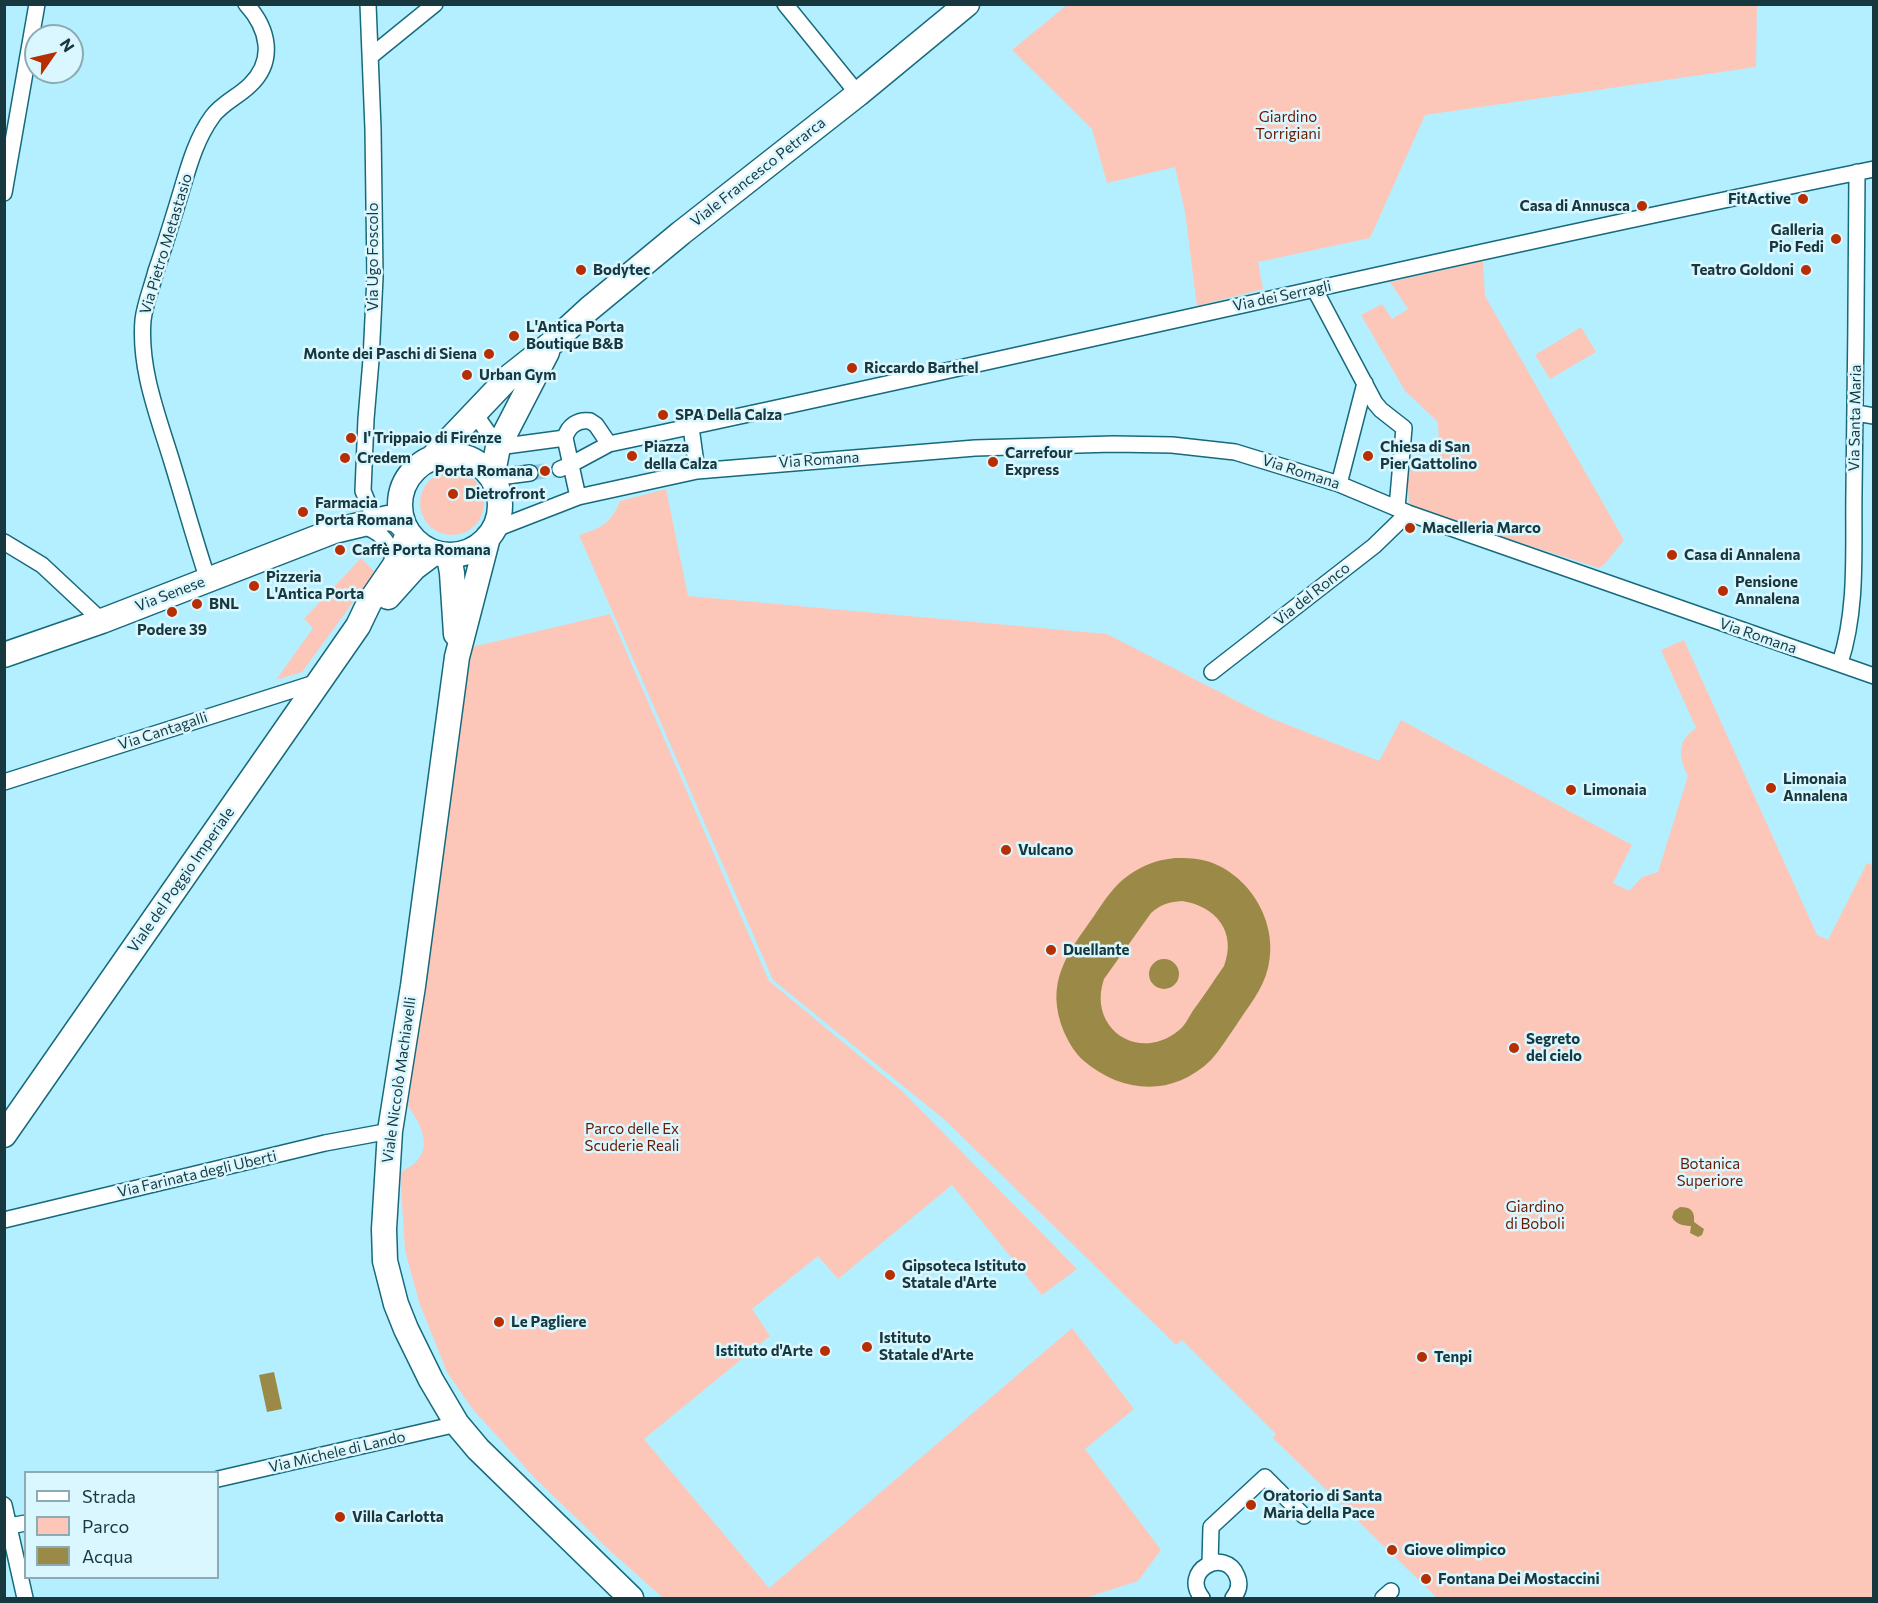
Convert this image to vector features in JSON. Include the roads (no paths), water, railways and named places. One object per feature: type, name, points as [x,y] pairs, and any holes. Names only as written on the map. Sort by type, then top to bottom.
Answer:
[{"type":"main road","name":"Viale Francesco Petrarca","points":[[432,458],[509,377],[552,343],[589,309],[967,4]]},
{"type":"main road","name":"Viale Francesco Petrarca","points":[[492,478],[498,447],[552,343]]},
{"type":"main road","points":[[456,455],[480,465],[492,478],[500,500],[497,522],[490,533],[474,549],[458,555],[441,554],[418,544],[406,530],[398,506],[400,494],[407,478],[418,466],[432,458],[456,455]]},
{"type":"main road","name":"Via Senese","points":[[4,655],[102,621],[334,531],[364,516],[407,478]]},
{"type":"main road","name":"Via Senese","points":[[364,516],[397,520],[406,530]]},
{"type":"main road","name":"Viale del Poggio Imperiale","points":[[4,1134],[358,626],[369,603],[395,565],[406,530]]},
{"type":"main road","name":"Viale Niccolò Machiavelli","points":[[490,533],[457,657],[390,1131],[384,1229],[385,1261],[396,1304],[406,1329],[431,1380],[457,1424],[477,1449],[631,1599]]},
{"type":"main road","name":"Viale Niccolò Machiavelli","points":[[441,554],[452,573],[457,657]]},
{"type":"main road","name":"Viale del Poggio Imperiale","points":[[358,626],[377,609],[414,568],[441,554]]},
{"type":"street","points":[[4,193],[37,4]]},
{"type":"street","name":"Via Pietro Metastasio","points":[[208,580],[150,391],[144,351],[143,320],[150,291],[199,140],[214,115],[252,84],[263,66],[267,46],[262,25],[246,4]]},
{"type":"street","name":"Via Ugo Foscolo","points":[[364,516],[366,419],[375,277],[374,129],[368,4]]},
{"type":"street","points":[[371,56],[435,4]]},
{"type":"street","points":[[785,4],[858,94]]},
{"type":"street","name":"Via dei Serragli","points":[[691,427],[1494,249],[1874,169]]},
{"type":"street","name":"Via Santa Maria","points":[[1840,663],[1852,607],[1857,172]]},
{"type":"street","points":[[1316,290],[1381,410],[1404,428],[1403,511]]},
{"type":"street","points":[[1339,484],[1365,383]]},
{"type":"street","points":[[1856,413],[1874,416]]},
{"type":"street","points":[[475,414],[498,447],[565,438]]},
{"type":"street","points":[[578,497],[565,467],[565,438],[571,426],[587,420],[594,424],[609,444]]},
{"type":"street","points":[[490,533],[578,497],[697,471],[691,427],[609,444],[565,467]]},
{"type":"street","name":"Via Romana","points":[[697,471],[975,448],[1113,444],[1172,445],[1235,452],[1339,484],[1403,511],[1874,676]]},
{"type":"street","points":[[492,478],[530,473]]},
{"type":"street","name":"Via del Ronco","points":[[1212,672],[1374,546],[1403,511]]},
{"type":"street","points":[[364,516],[389,547],[395,565]]},
{"type":"street","points":[[4,542],[42,565],[102,621]]},
{"type":"street","name":"Via Cantagalli","points":[[4,782],[321,681]]},
{"type":"street","name":"Via Farinata degli Uberti","points":[[4,1220],[325,1143],[390,1131]]},
{"type":"street","name":"Via Michele di Lando","points":[[219,1479],[457,1424]]},
{"type":"street","points":[[1210,1564],[1211,1527],[1266,1476],[1304,1516]]},
{"type":"street","points":[[4,1505],[25,1599]]},
{"type":"street","points":[[9,1527],[24,1523]]},
{"type":"street","points":[[1202,1599],[1196,1588],[1197,1576],[1203,1567],[1219,1562],[1233,1569],[1239,1581],[1238,1597]]},
{"type":"water","points":[[1193,858],[1210,862],[1225,869],[1250,891],[1266,920],[1270,952],[1268,968],[1254,999],[1211,1060],[1181,1080],[1148,1087],[1131,1085],[1099,1072],[1075,1051],[1064,1032],[1058,1015],[1056,999],[1058,984],[1067,956],[1114,888],[1140,868],[1168,859]],"holes":[[[1182,901],[1205,908],[1221,923],[1228,942],[1224,966],[1186,1023],[1178,1031],[1163,1040],[1147,1043],[1133,1042],[1120,1035],[1109,1025],[1103,1012],[1101,997],[1104,979],[1151,913],[1158,907]]]},
{"type":"water","points":[[1164,959],[1175,963],[1179,974],[1175,985],[1164,989],[1153,985],[1149,974],[1153,963]]},
{"type":"water","points":[[1680,1207],[1692,1210],[1694,1222],[1704,1229],[1702,1235],[1698,1237],[1690,1233],[1691,1226],[1680,1224],[1673,1219],[1674,1211]]},
{"type":"water","points":[[274,1372],[282,1409],[267,1412],[259,1375]]},
{"type":"tunnel","points":[[530,473],[560,469]]},
{"type":"place","name":"FitActive","points":[[1803,199]]},
{"type":"place","name":"Casa di Annusca","points":[[1642,206]]},
{"type":"place","name":"Galleria Pio Fedi","points":[[1836,239]]},
{"type":"place","name":"Bodytec","points":[[581,270]]},
{"type":"place","name":"Teatro Goldoni","points":[[1806,270]]},
{"type":"place","name":"L'Antica Porta Boutique B&B","points":[[514,336]]},
{"type":"place","name":"Monte dei Paschi di Siena","points":[[489,354]]},
{"type":"place","name":"Riccardo Barthel","points":[[852,368]]},
{"type":"place","name":"Urban Gym","points":[[467,375]]},
{"type":"place","name":"SPA Della Calza","points":[[663,415]]},
{"type":"place","name":"I' Trippaio di Firenze","points":[[351,438]]},
{"type":"place","name":"Piazza della Calza","points":[[632,456]]},
{"type":"place","name":"Chiesa di San Pier Gattolino","points":[[1368,456]]},
{"type":"place","name":"Credem","points":[[345,458]]},
{"type":"place","name":"Carrefour Express","points":[[993,462]]},
{"type":"place","name":"Porta Romana","points":[[545,471]]},
{"type":"place","name":"Dietrofront","points":[[453,494]]},
{"type":"place","name":"Farmacia Porta Romana","points":[[303,512]]},
{"type":"place","name":"Macelleria Marco","points":[[1410,528]]},
{"type":"place","name":"Caffè Porta Romana","points":[[340,550]]},
{"type":"place","name":"Casa di Annalena","points":[[1672,555]]},
{"type":"place","name":"Pizzeria L'Antica Porta","points":[[254,586]]},
{"type":"place","name":"Pensione Annalena","points":[[1723,591]]},
{"type":"place","name":"BNL","points":[[197,604]]},
{"type":"place","name":"Podere 39","points":[[172,612]]},
{"type":"place","name":"Limonaia Annalena","points":[[1771,788]]},
{"type":"place","name":"Limonaia","points":[[1571,790]]},
{"type":"place","name":"Vulcano","points":[[1006,850]]},
{"type":"place","name":"Duellante","points":[[1051,950]]},
{"type":"place","name":"Segreto del cielo","points":[[1514,1048]]},
{"type":"place","name":"Gipsoteca Istituto Statale d'Arte","points":[[890,1275]]},
{"type":"place","name":"Le Pagliere","points":[[499,1322]]},
{"type":"place","name":"Istituto Statale d'Arte","points":[[867,1347]]},
{"type":"place","name":"Istituto d'Arte","points":[[825,1351]]},
{"type":"place","name":"Tenpi","points":[[1422,1357]]},
{"type":"place","name":"Oratorio di Santa Maria della Pace","points":[[1251,1505]]},
{"type":"place","name":"Villa Carlotta","points":[[340,1517]]},
{"type":"place","name":"Giove olimpico","points":[[1392,1550]]},
{"type":"place","name":"Fontana Dei Mostaccini","points":[[1426,1579]]},
{"type":"park label","name":"Giardino Torrigiani","points":[[1288,126]]},
{"type":"park label","name":"Parco delle Ex Scuderie Reali","points":[[632,1138]]},
{"type":"park label","name":"Botanica Superiore","points":[[1710,1172]]},
{"type":"park label","name":"Giardino di Boboli","points":[[1535,1216]]}]
